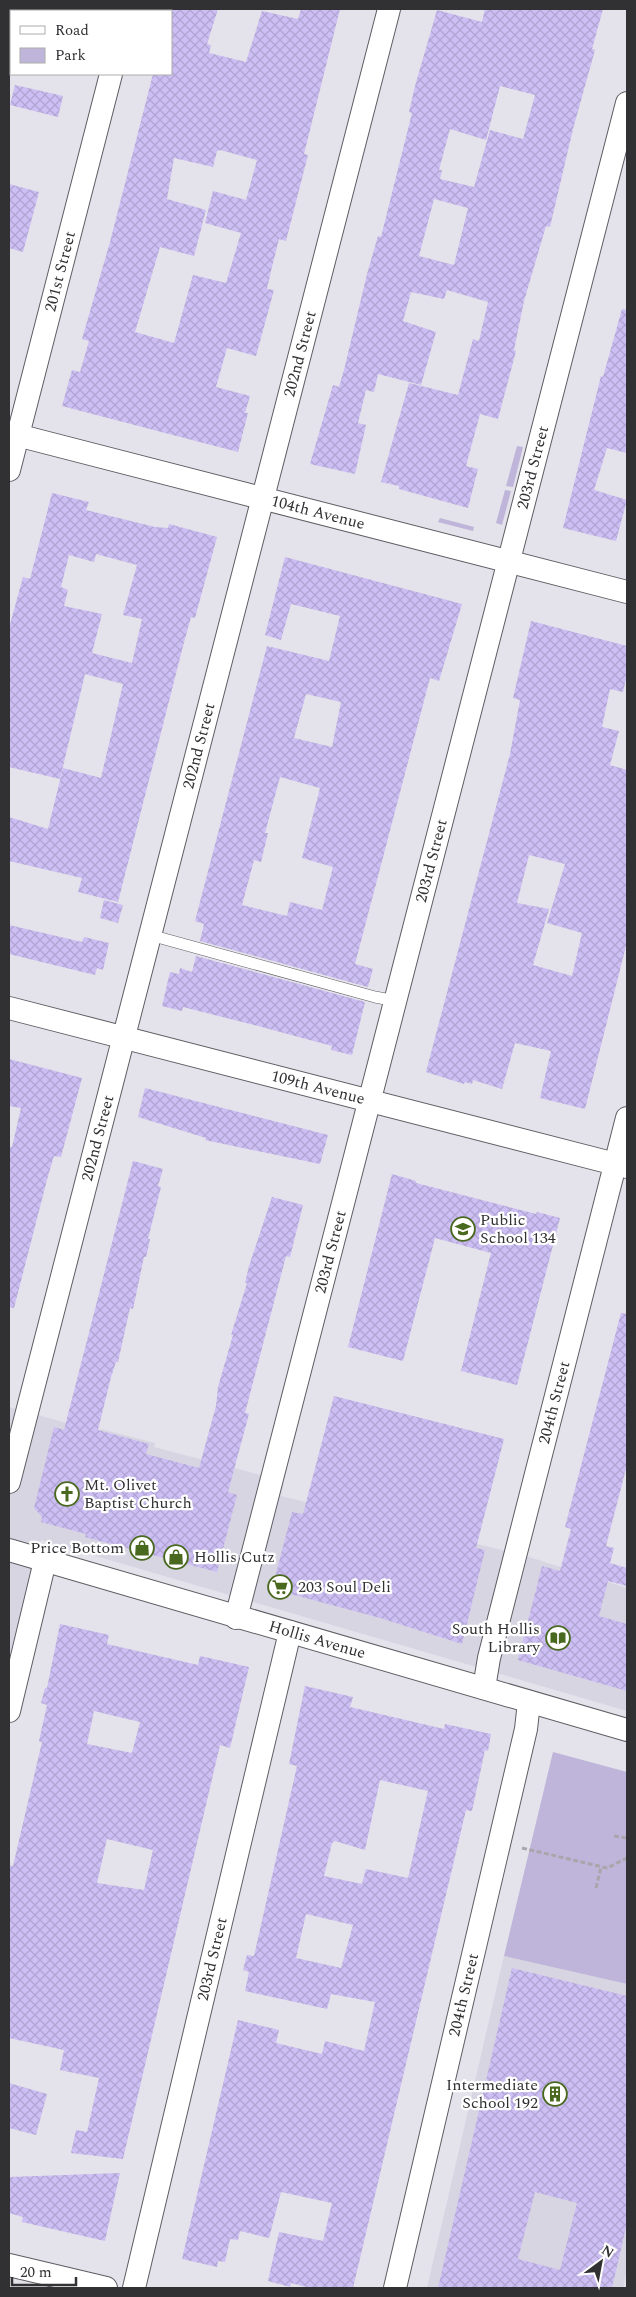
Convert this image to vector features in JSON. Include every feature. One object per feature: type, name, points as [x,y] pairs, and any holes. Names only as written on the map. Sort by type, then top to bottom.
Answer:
[{"type":"street","name":"202nd Street","points":[[9,1482],[389,9]]},
{"type":"street","name":"201st Street","points":[[9,470],[13,434],[111,75]]},
{"type":"street","name":"203rd Street","points":[[236,1618],[627,103]]},
{"type":"street","name":"104th Avenue","points":[[13,434],[263,499],[510,560],[627,592]]},
{"type":"street","name":"109th Avenue","points":[[9,1008],[123,1039],[621,1166]]},
{"type":"street","name":"204th Street","points":[[484,1688],[489,1658],[621,1166],[627,1118]]},
{"type":"street","name":"Hollis Avenue","points":[[9,1550],[236,1618],[627,1730]]},
{"type":"street","points":[[9,1711],[45,1561]]},
{"type":"street","name":"203rd Street","points":[[134,2288],[290,1632]]},
{"type":"street","name":"204th Street","points":[[395,2288],[526,1729],[529,1702]]},
{"type":"street","points":[[9,2265],[106,2288]]},
{"type":"lane","points":[[150,935],[356,992],[396,1001]]},
{"type":"path","points":[[614,1836],[627,1838]]},
{"type":"path","points":[[522,1848],[607,1868],[627,1858]]},
{"type":"path","points":[[596,1888],[601,1867]]},
{"type":"shaded area","points":[[9,1407],[99,1432],[101,1429],[155,1443],[154,1447],[284,1481],[281,1496],[526,1556],[627,1588],[627,1711],[41,1540],[9,1678]]},
{"type":"shaded area","name":"Intermediate School 192","points":[[504,1956],[627,1984],[627,2271],[623,2288],[427,2288]]},
{"type":"green space","points":[[517,446],[523,447],[513,487],[506,486]]},
{"type":"green space","points":[[505,490],[511,491],[502,525],[496,523]]},
{"type":"green space","points":[[440,518],[474,527],[473,531],[438,522]]},
{"type":"green space","points":[[553,1752],[627,1772],[627,1984],[504,1956]]},
{"type":"building","points":[[171,9],[218,9],[207,44],[211,45],[209,53],[246,62],[262,11],[298,19],[301,9],[340,9],[304,154],[308,155],[286,241],[279,239],[271,271],[267,289],[274,290],[256,356],[227,348],[216,387],[250,396],[245,413],[248,413],[238,452],[62,406],[72,370],[80,372],[89,341],[82,339],[110,242],[153,75],[172,75]],"holes":[[[220,150],[257,160],[246,200],[213,191],[205,223],[241,233],[226,283],[193,275],[174,343],[135,332],[160,247],[194,256],[206,210],[167,199],[174,158],[213,167],[217,151]]]},
{"type":"building","points":[[485,9],[603,9],[592,49],[595,50],[573,129],[550,227],[546,226],[524,301],[514,350],[516,351],[498,419],[480,414],[466,466],[478,469],[468,508],[399,489],[399,486],[381,482],[409,383],[458,395],[473,339],[479,341],[488,302],[447,290],[444,299],[411,292],[403,321],[436,332],[421,385],[378,374],[374,392],[366,390],[358,423],[366,425],[355,474],[310,464],[333,385],[339,387],[344,370],[367,274],[378,236],[381,237],[412,113],[409,112],[415,86],[437,10],[482,22]],"holes":[[[500,86],[535,95],[523,139],[490,130],[474,187],[440,179],[442,170],[439,170],[450,129],[486,140]],[[434,199],[468,208],[454,265],[419,256]]]},
{"type":"building","points":[[15,85],[63,96],[58,117],[10,105]]},
{"type":"building","points":[[9,184],[39,192],[23,252],[9,248]]},
{"type":"building","points":[[622,309],[627,310],[627,453],[607,448],[594,490],[627,500],[616,541],[563,528],[601,376],[603,377]]},
{"type":"building","points":[[52,493],[89,502],[86,510],[155,527],[168,528],[169,524],[217,537],[195,618],[191,617],[183,646],[118,902],[78,892],[82,878],[9,861],[9,817],[48,829],[63,768],[101,778],[123,684],[85,674],[60,779],[9,767],[9,628],[23,577],[30,579]],"holes":[[[96,554],[137,565],[123,615],[142,619],[132,663],[92,653],[102,614],[64,606],[68,590],[61,587],[69,555],[94,562]]]},
{"type":"building","points":[[285,557],[462,604],[439,681],[430,678],[355,964],[373,969],[368,987],[200,941],[204,924],[195,921],[267,646],[329,661],[340,616],[291,604],[281,640],[265,635]],"holes":[[[306,694],[341,702],[332,747],[294,738]],[[280,777],[320,788],[302,858],[333,867],[322,910],[290,902],[287,916],[242,905],[254,860],[261,862],[268,833],[265,833]]]},
{"type":"building","points":[[531,621],[627,646],[627,675],[623,692],[610,689],[602,727],[619,731],[610,765],[627,770],[627,942],[585,1109],[540,1098],[551,1051],[515,1043],[502,1089],[473,1080],[472,1084],[465,1082],[464,1084],[426,1072],[510,754],[520,700],[513,698]],"holes":[[[529,855],[565,864],[547,923],[582,933],[572,976],[533,965],[549,909],[517,903]]]},
{"type":"building","points":[[104,900],[123,905],[118,923],[100,918]]},
{"type":"building","points":[[9,925],[82,942],[84,937],[109,943],[103,970],[97,968],[95,975],[9,954]]},
{"type":"building","points":[[196,956],[365,1002],[352,1055],[331,1050],[332,1046],[258,1026],[183,1007],[182,1011],[162,1006],[170,972],[179,974],[180,968],[192,972]]},
{"type":"building","points":[[9,1059],[82,1078],[61,1157],[54,1156],[48,1176],[14,1308],[9,1307],[9,1147],[12,1147],[21,1108],[9,1106]]},
{"type":"building","points":[[145,1088],[328,1135],[320,1164],[205,1140],[206,1138],[138,1117]]},
{"type":"building","points":[[133,1161],[163,1169],[158,1186],[161,1187],[133,1309],[130,1308],[118,1362],[116,1362],[111,1377],[98,1430],[149,1444],[146,1454],[199,1468],[216,1406],[218,1387],[233,1335],[231,1335],[247,1283],[245,1283],[249,1266],[272,1197],[303,1205],[290,1257],[286,1256],[245,1413],[249,1414],[228,1492],[237,1495],[217,1572],[85,1537],[86,1534],[41,1522],[42,1517],[34,1508],[54,1427],[64,1430]]},
{"type":"building","points":[[392,1174],[416,1181],[416,1183],[536,1214],[537,1212],[560,1218],[517,1385],[461,1371],[491,1253],[435,1238],[403,1361],[348,1347]]},
{"type":"building","points":[[621,1313],[627,1314],[627,1465],[606,1546],[614,1548],[610,1563],[627,1568],[627,1586],[608,1581],[599,1616],[627,1624],[627,1691],[518,1660],[542,1566],[560,1571],[571,1529],[565,1527]]},
{"type":"building","points":[[334,1396],[504,1439],[476,1548],[485,1550],[462,1644],[380,1618],[272,1589],[292,1512],[303,1514]]},
{"type":"building","points":[[60,1624],[109,1635],[107,1644],[198,1665],[200,1656],[249,1667],[230,1748],[220,1745],[123,2159],[71,2153],[76,2130],[87,2132],[99,2078],[60,2070],[64,2050],[9,2038],[9,1865],[13,1866],[42,1742],[39,1741],[47,1705],[41,1703],[45,1688],[47,1688]],"holes":[[[94,1711],[140,1722],[132,1753],[87,1744]],[[107,1839],[153,1850],[144,1890],[97,1883]]]},
{"type":"building","points":[[305,1686],[353,1697],[350,1707],[444,1729],[445,1724],[491,1734],[488,1751],[485,1750],[472,1811],[466,1810],[353,2288],[311,2288],[291,2283],[290,2287],[268,2281],[279,2232],[323,2241],[332,2203],[281,2192],[269,2238],[240,2231],[238,2240],[230,2239],[225,2262],[218,2261],[217,2267],[182,2259],[238,2020],[279,2030],[276,2043],[322,2054],[325,2041],[364,2051],[375,2002],[331,1994],[327,2009],[245,1991],[249,1972],[243,1970],[247,1955],[254,1956],[297,1766],[289,1764]],"holes":[[[380,1780],[428,1791],[408,1878],[366,1869],[362,1884],[324,1876],[332,1843],[335,1841],[365,1850]],[[306,1914],[353,1925],[341,1968],[296,1958]]]},
{"type":"building","name":"Intermediate School 192","points":[[512,1968],[627,1996],[627,2223],[612,2288],[438,2288]],"holes":[[[535,2192],[577,2203],[560,2270],[518,2259]]]},
{"type":"building","points":[[9,2083],[47,2094],[36,2135],[9,2128]]},
{"type":"building","points":[[120,2173],[105,2241],[22,2222],[23,2217],[9,2213],[9,2177]]},
{"type":"place","name":"Public School 134","points":[[463,1229]]},
{"type":"place","name":"Mt. Olivet Baptist Church","points":[[67,1494]]},
{"type":"place","name":"Price Bottom","points":[[142,1548]]},
{"type":"place","name":"Hollis Cutz","points":[[176,1557]]},
{"type":"place","name":"203 Soul Deli","points":[[280,1587]]},
{"type":"place","name":"South Hollis Library","points":[[558,1638]]},
{"type":"place","name":"Intermediate School 192","points":[[555,2094]]}]
